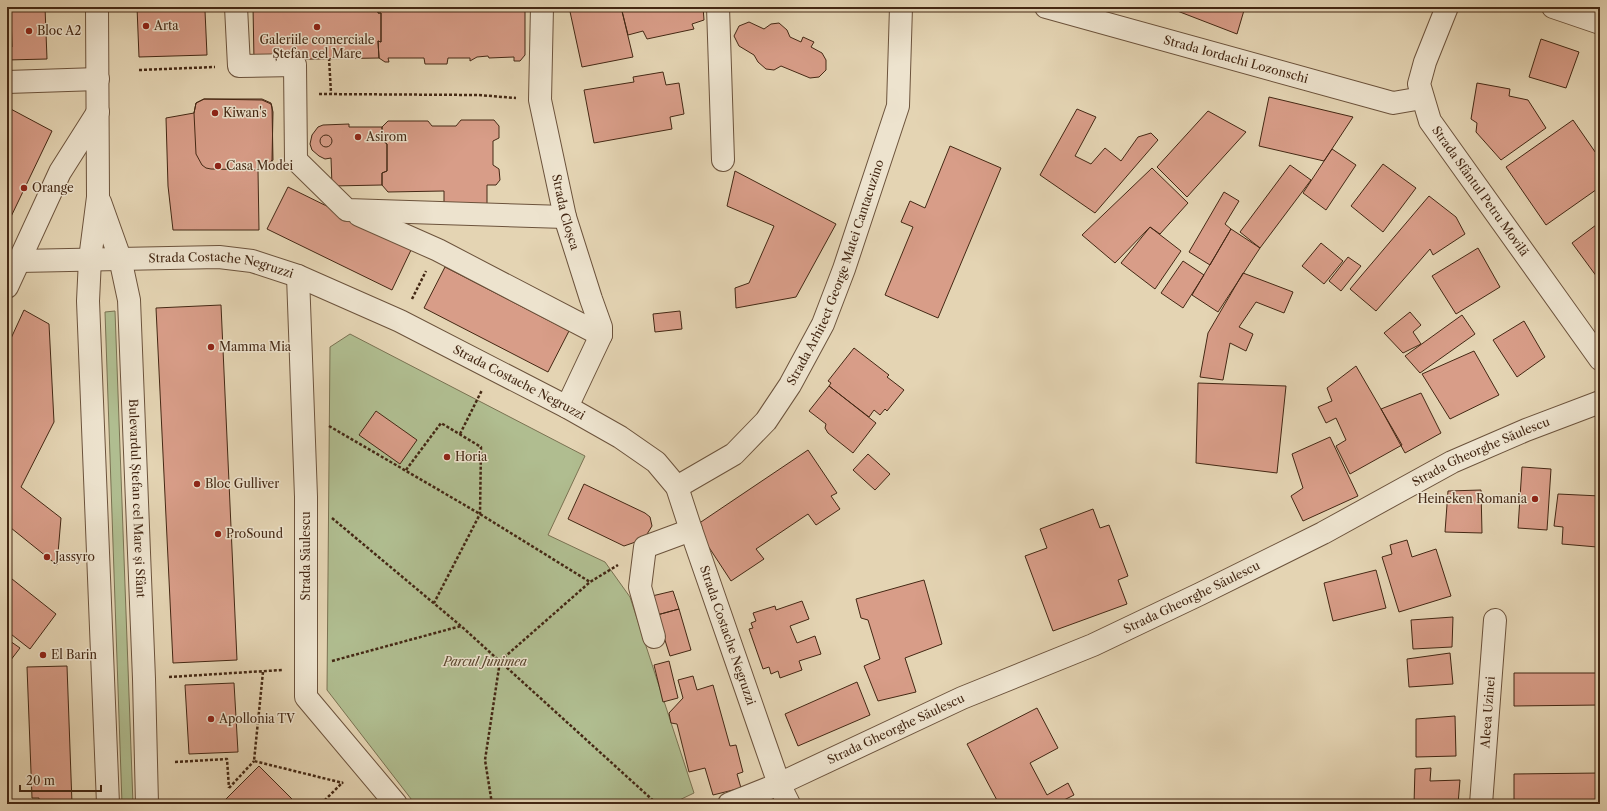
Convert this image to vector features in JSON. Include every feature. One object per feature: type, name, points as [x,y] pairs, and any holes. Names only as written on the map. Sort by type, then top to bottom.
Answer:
[{"type":"street","name":"Bulevardul Ștefan cel Mare și Sfânt","points":[[97,7],[98,197],[90,259],[88,301],[108,804]]},
{"type":"street","points":[[236,7],[239,66],[294,65],[296,160],[347,210],[438,250],[601,335],[567,407]]},
{"type":"street","name":"Strada Cloșca","points":[[542,7],[540,100],[565,217],[601,327],[601,335]]},
{"type":"street","points":[[718,7],[723,160]]},
{"type":"street","name":"Strada Arhitect George Matei Cantacuzino","points":[[677,487],[734,454],[766,422],[790,385],[823,324],[844,269],[898,106],[901,7]]},
{"type":"street","name":"Strada Sfântul Petru Movilă","points":[[1447,7],[1425,62],[1419,84],[1430,121],[1600,359]]},
{"type":"street","points":[[1553,7],[1600,22]]},
{"type":"street","name":"Strada Iordachi Lozonschi","points":[[1050,8],[1393,104],[1422,98]]},
{"type":"street","points":[[7,82],[98,79]]},
{"type":"street","points":[[7,287],[60,172],[98,112]]},
{"type":"street","name":"Bulevardul Ștefan cel Mare și Sfânt","points":[[98,197],[120,258],[129,300],[144,679],[147,804]]},
{"type":"street","points":[[347,210],[565,217]]},
{"type":"street","name":"Strada Costache Negruzzi","points":[[19,261],[219,257],[252,261],[298,276],[400,321],[567,407],[620,437],[656,462],[677,487],[690,530],[780,784],[789,804]]},
{"type":"street","name":"Strada Săulescu","points":[[298,276],[306,497],[306,697],[396,804]]},
{"type":"street","name":"Strada Gheorghe Săulescu","points":[[780,784],[962,698],[1093,645],[1200,594],[1323,533],[1452,462],[1526,430],[1600,402]]},
{"type":"street","points":[[654,637],[640,587],[645,547],[690,530]]},
{"type":"street","name":"Aleea Uzinei","points":[[1481,804],[1495,620]]},
{"type":"street","points":[[729,804],[780,784]]},
{"type":"path","points":[[329,58],[331,93]]},
{"type":"path","points":[[139,70],[239,66]]},
{"type":"path","points":[[295,95],[331,93],[478,95],[540,100]]},
{"type":"path","points":[[400,321],[438,250]]},
{"type":"path","points":[[460,434],[493,369]]},
{"type":"path","points":[[303,410],[480,514],[590,582]]},
{"type":"path","points":[[406,470],[441,423],[481,447],[480,514],[434,603]]},
{"type":"path","points":[[306,497],[461,626],[657,804]]},
{"type":"path","points":[[492,804],[485,760],[500,661],[590,582],[645,547]]},
{"type":"path","points":[[306,668],[461,626]]},
{"type":"path","points":[[144,679],[262,672],[254,761],[229,788],[227,759],[175,762]]},
{"type":"path","points":[[254,761],[343,783]]},
{"type":"path","points":[[321,804],[362,764]]},
{"type":"green space","points":[[115,311],[133,804],[122,804],[105,312]]},
{"type":"green space","name":"Parcul Junimea","points":[[350,334],[585,456],[548,535],[605,562],[630,597],[694,793],[671,804],[415,804],[327,690],[330,347]]},
{"type":"building","name":"Bloc A2","points":[[7,7],[45,7],[47,59],[7,60],[7,48],[12,47],[11,15],[7,15]]},
{"type":"building","points":[[137,7],[213,7],[213,10],[205,11],[207,55],[139,57]]},
{"type":"building","name":"Galeriile comerciale Ștefan cel Mare","points":[[253,7],[378,7],[378,13],[381,13],[381,42],[378,41],[379,58],[254,60]]},
{"type":"building","points":[[378,7],[525,7],[525,55],[520,61],[514,61],[514,57],[489,58],[488,56],[477,57],[470,61],[470,58],[448,58],[447,64],[425,64],[424,58],[388,58],[389,62],[385,62],[379,58],[378,41],[381,42],[381,13],[378,13]]},
{"type":"building","points":[[569,7],[621,7],[633,57],[582,67]]},
{"type":"building","points":[[621,7],[703,7],[704,20],[692,24],[694,29],[647,39],[643,31],[628,35]]},
{"type":"building","points":[[1167,7],[1245,7],[1237,34]]},
{"type":"building","points":[[1583,7],[1600,7],[1600,18]]},
{"type":"building","points":[[749,22],[764,29],[771,24],[779,23],[787,30],[790,37],[801,42],[803,37],[814,42],[811,47],[822,53],[826,60],[826,70],[819,77],[810,78],[781,66],[774,70],[766,69],[758,62],[754,55],[739,46],[734,36],[739,26]]},
{"type":"building","points":[[1541,39],[1579,52],[1566,88],[1529,77]]},
{"type":"building","points":[[663,72],[666,85],[679,83],[684,114],[670,117],[672,129],[594,143],[584,90],[634,82],[633,77]]},
{"type":"building","points":[[1477,83],[1510,89],[1509,96],[1528,100],[1546,128],[1501,160],[1476,132],[1477,123],[1471,119]]},
{"type":"building","points":[[1269,97],[1353,117],[1324,161],[1259,146]]},
{"type":"building","name":"Casa Modei","points":[[204,99],[262,99],[271,103],[273,160],[267,168],[258,170],[259,230],[173,230],[168,186],[166,118],[194,113],[196,103]]},
{"type":"building","points":[[204,99],[262,100],[271,104],[273,112],[272,160],[267,167],[258,170],[211,169],[202,165],[196,154],[194,113],[196,103]]},
{"type":"building","points":[[7,107],[52,131],[7,225]]},
{"type":"building","points":[[1077,109],[1096,117],[1075,156],[1091,164],[1105,148],[1121,161],[1138,137],[1151,133],[1158,140],[1095,213],[1040,175]]},
{"type":"building","points":[[1208,111],[1246,132],[1187,197],[1157,167]]},
{"type":"building","points":[[461,120],[494,120],[499,126],[499,138],[493,141],[493,165],[499,169],[500,180],[496,185],[487,185],[487,204],[444,204],[444,191],[388,192],[382,185],[382,173],[387,171],[387,144],[382,140],[382,127],[388,121],[428,121],[432,126],[456,126]]},
{"type":"building","points":[[1573,120],[1600,159],[1600,187],[1546,225],[1506,167]]},
{"type":"building","points":[[349,124],[349,127],[382,127],[382,140],[387,144],[387,171],[382,173],[382,185],[332,186],[331,158],[325,159],[312,150],[310,144],[312,135],[318,127],[323,125]]},
{"type":"building","points":[[324,135],[328,135],[332,141],[328,147],[324,147],[320,143],[320,139]]},
{"type":"building","points":[[950,146],[1001,168],[938,318],[885,295],[913,227],[901,222],[910,201],[925,208]]},
{"type":"building","points":[[1332,149],[1356,165],[1326,210],[1303,193]]},
{"type":"building","points":[[1383,164],[1416,188],[1383,232],[1351,206]]},
{"type":"building","points":[[1290,165],[1311,180],[1260,248],[1240,232]]},
{"type":"building","points":[[1152,168],[1188,203],[1160,234],[1150,227],[1115,263],[1082,235]]},
{"type":"building","points":[[735,171],[836,224],[796,297],[736,308],[735,288],[749,283],[774,226],[727,206]]},
{"type":"building","points":[[288,187],[412,248],[392,290],[267,229]]},
{"type":"building","points":[[1224,192],[1239,201],[1225,224],[1231,229],[1210,265],[1189,252]]},
{"type":"building","points":[[1429,196],[1456,217],[1465,234],[1433,255],[1430,249],[1376,311],[1350,289]]},
{"type":"building","points":[[1600,222],[1600,277],[1597,277],[1572,243]]},
{"type":"building","points":[[1150,227],[1181,251],[1155,289],[1121,263]]},
{"type":"building","points":[[1231,229],[1260,248],[1218,312],[1192,295]]},
{"type":"building","points":[[1321,243],[1343,261],[1324,284],[1302,266]]},
{"type":"building","points":[[1478,248],[1500,287],[1456,314],[1432,276]]},
{"type":"building","points":[[1348,257],[1361,266],[1341,291],[1329,281]]},
{"type":"building","points":[[1183,261],[1204,275],[1183,308],[1161,293]]},
{"type":"building","points":[[445,267],[569,331],[548,372],[424,308]]},
{"type":"building","points":[[1243,273],[1293,292],[1284,313],[1256,302],[1239,327],[1253,334],[1246,351],[1230,343],[1223,380],[1200,377],[1208,333]]},
{"type":"building","name":"Bloc Gulliver","points":[[221,305],[237,660],[173,663],[156,308]]},
{"type":"building","points":[[24,310],[49,324],[54,422],[21,487],[61,518],[57,565],[11,528],[7,532],[7,347]]},
{"type":"building","points":[[680,311],[682,329],[655,332],[653,314]]},
{"type":"building","points":[[1410,312],[1421,325],[1413,332],[1421,344],[1403,353],[1384,333]]},
{"type":"building","points":[[1462,315],[1475,334],[1420,373],[1405,356]]},
{"type":"building","points":[[1524,321],[1545,357],[1517,377],[1493,340]]},
{"type":"building","points":[[854,348],[889,375],[887,377],[904,390],[887,411],[885,409],[880,415],[874,410],[869,417],[829,386],[831,383],[828,381]]},
{"type":"building","points":[[1474,351],[1499,395],[1450,419],[1422,374]]},
{"type":"building","points":[[1356,366],[1402,445],[1350,474],[1336,446],[1346,440],[1336,418],[1326,423],[1318,407],[1332,401],[1327,388]]},
{"type":"building","points":[[1198,383],[1286,386],[1277,473],[1196,463]]},
{"type":"building","points":[[829,386],[876,423],[853,453],[828,433],[825,428],[826,424],[809,411]]},
{"type":"building","points":[[1421,393],[1441,433],[1405,453],[1381,409]]},
{"type":"building","points":[[376,411],[417,440],[400,464],[359,435]]},
{"type":"building","points":[[1330,437],[1358,496],[1303,521],[1291,496],[1303,488],[1292,454]]},
{"type":"building","points":[[808,450],[837,493],[831,496],[840,509],[816,525],[808,514],[756,549],[764,559],[731,581],[695,526]]},
{"type":"building","points":[[868,454],[890,474],[875,490],[853,470]]},
{"type":"building","name":"Heineken Romania","points":[[1522,467],[1551,469],[1547,530],[1518,528]]},
{"type":"building","points":[[584,484],[645,513],[650,517],[652,526],[644,539],[624,546],[568,519]]},
{"type":"building","points":[[1481,490],[1482,533],[1445,532],[1448,491]]},
{"type":"building","points":[[1558,494],[1600,496],[1597,547],[1562,544],[1563,527],[1554,526]]},
{"type":"building","points":[[1093,509],[1100,528],[1109,525],[1128,576],[1118,580],[1127,604],[1053,631],[1025,556],[1047,548],[1040,529]]},
{"type":"building","points":[[1407,540],[1412,557],[1436,549],[1451,596],[1399,612],[1382,557],[1392,554],[1390,545]]},
{"type":"building","points":[[1376,570],[1386,608],[1333,621],[1324,583]]},
{"type":"building","points":[[7,575],[56,614],[30,649],[7,631]]},
{"type":"building","points":[[924,580],[942,644],[905,658],[916,692],[878,701],[864,666],[880,659],[868,620],[861,618],[856,599]]},
{"type":"building","points":[[673,591],[679,609],[657,615],[652,596]]},
{"type":"building","points":[[802,601],[809,619],[790,626],[797,643],[815,636],[821,654],[799,661],[802,670],[780,678],[778,671],[771,674],[769,667],[763,669],[749,629],[753,628],[751,623],[756,621],[753,613],[775,606],[776,610]]},
{"type":"building","points":[[679,609],[691,650],[670,656],[657,615]]},
{"type":"building","points":[[1453,617],[1452,647],[1413,649],[1411,620]]},
{"type":"building","points":[[7,639],[20,648],[7,665]]},
{"type":"building","points":[[1450,653],[1453,684],[1409,687],[1407,659]]},
{"type":"building","points":[[669,661],[678,698],[663,702],[654,665]]},
{"type":"building","points":[[67,666],[72,804],[39,804],[39,798],[32,798],[27,667]]},
{"type":"building","points":[[1514,673],[1600,673],[1600,705],[1514,706]]},
{"type":"building","points":[[693,676],[697,690],[713,685],[730,746],[736,745],[743,772],[737,774],[741,788],[713,795],[705,768],[689,772],[677,724],[671,723],[669,713],[683,698],[678,680]]},
{"type":"building","points":[[857,682],[870,715],[798,746],[785,714]]},
{"type":"building","name":"Apollonia TV","points":[[234,683],[238,752],[189,754],[185,685]]},
{"type":"building","points":[[1037,708],[1058,748],[1030,763],[1047,795],[1068,783],[1074,795],[1062,801],[1064,804],[999,804],[967,744]]},
{"type":"building","points":[[1455,716],[1456,756],[1416,757],[1416,719]]},
{"type":"building","points":[[259,766],[297,804],[221,804]]},
{"type":"building","points":[[1431,768],[1430,781],[1460,780],[1458,804],[1414,804],[1415,769]]},
{"type":"building","points":[[1600,773],[1600,804],[1514,804],[1514,774]]},
{"type":"place","name":"Arta","points":[[146,26]]},
{"type":"place","name":"Galeriile comerciale Ștefan cel Mare","points":[[317,27]]},
{"type":"place","name":"Bloc A2","points":[[29,31]]},
{"type":"place","name":"Kiwan's","points":[[215,113]]},
{"type":"place","name":"Asirom","points":[[358,137]]},
{"type":"place","name":"Casa Modei","points":[[218,166]]},
{"type":"place","name":"Orange","points":[[24,188]]},
{"type":"place","name":"Mamma Mia","points":[[211,347]]},
{"type":"place","name":"Horia","points":[[447,457]]},
{"type":"place","name":"Bloc Gulliver","points":[[197,484]]},
{"type":"place","name":"Heineken Romania","points":[[1535,499]]},
{"type":"place","name":"ProSound","points":[[218,534]]},
{"type":"place","name":"Jassyro","points":[[47,557]]},
{"type":"place","name":"El Barin","points":[[43,655]]},
{"type":"place","name":"Apollonia TV","points":[[211,719]]}]
